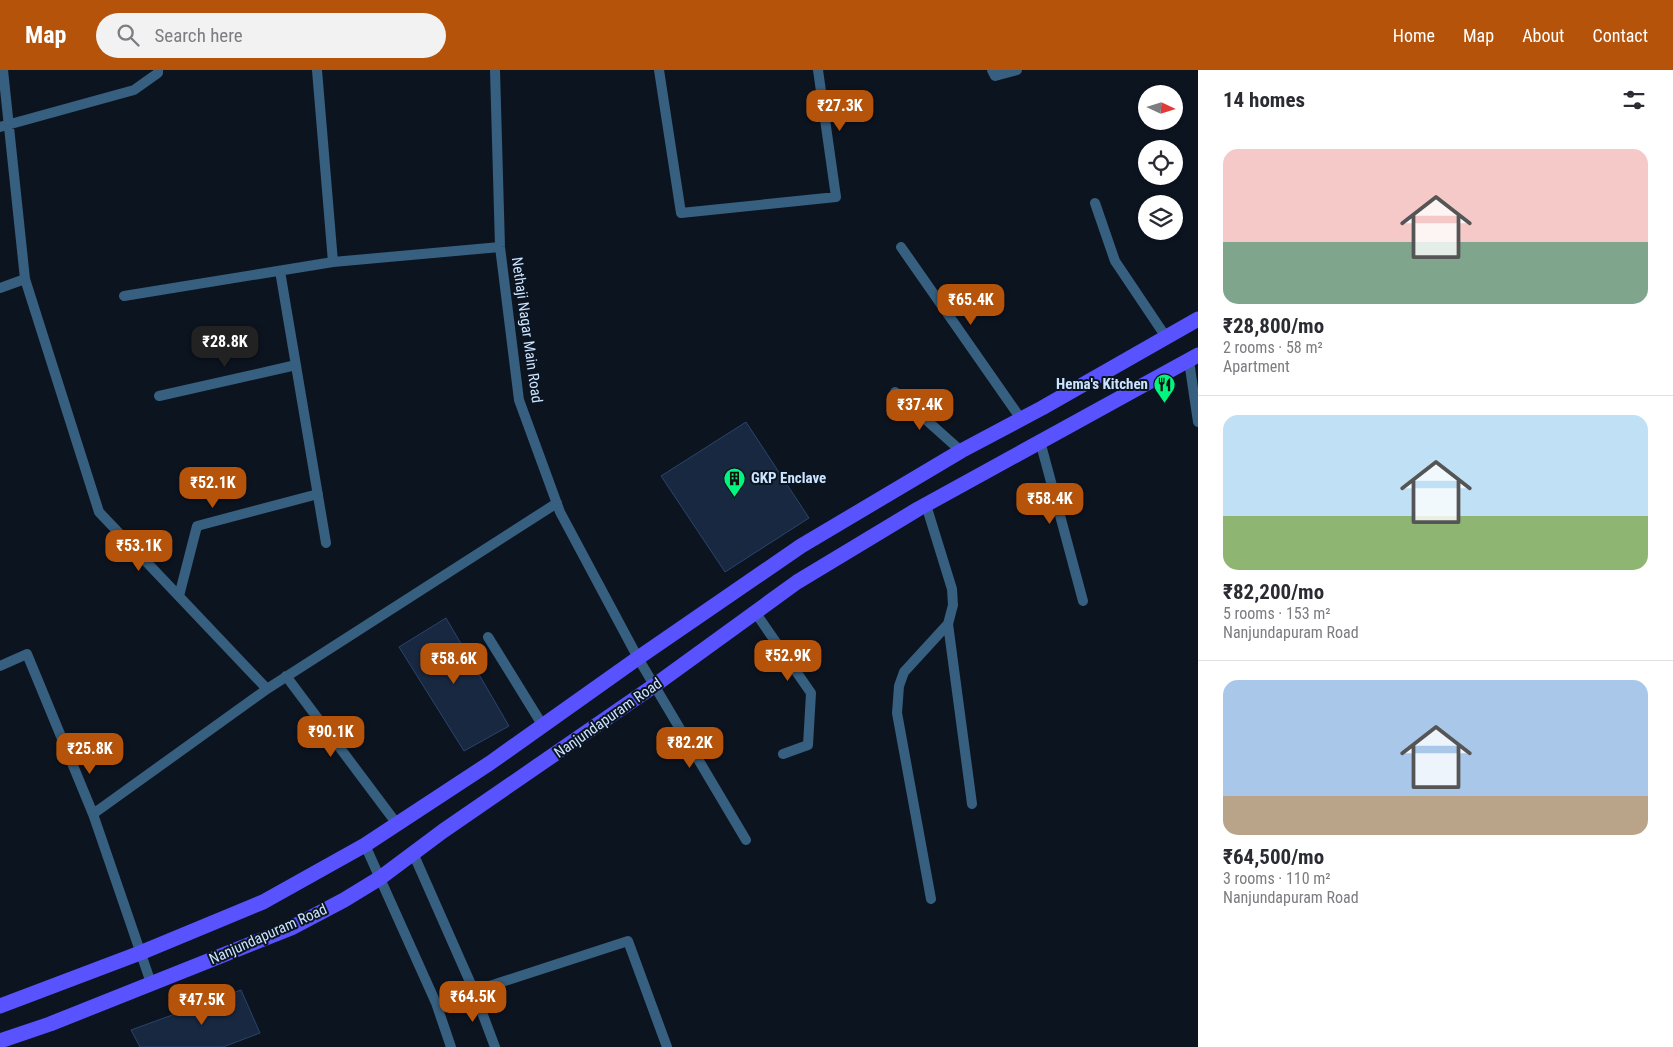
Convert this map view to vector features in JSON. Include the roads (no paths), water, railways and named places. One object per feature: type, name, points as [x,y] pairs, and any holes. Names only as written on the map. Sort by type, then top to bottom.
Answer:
[{"type":"main road","name":"Nanjundapuram Road","points":[[0,1006],[140,953],[263,902],[365,845],[490,763],[801,546],[961,451],[1198,319]]},
{"type":"main road","name":"Nanjundapuram Road","points":[[0,1042],[291,928],[344,900],[380,878],[443,831],[655,685],[820,567],[926,505],[1193,358]]},
{"type":"street","points":[[4,70],[5,126],[25,279],[99,512],[267,689]]},
{"type":"street","points":[[5,126],[134,90],[158,74],[158,70]]},
{"type":"street","points":[[317,70],[333,262]]},
{"type":"street","name":"Nethaji Nagar Main Road","points":[[495,70],[500,247],[519,400],[560,512],[638,658],[746,840]]},
{"type":"street","points":[[659,70],[681,213],[836,197],[818,70]]},
{"type":"street","points":[[992,70],[995,76],[1017,70]]},
{"type":"street","points":[[1095,204],[1115,261],[1166,337]]},
{"type":"street","points":[[124,296],[333,262],[500,247]]},
{"type":"street","points":[[901,247],[1021,419]]},
{"type":"street","points":[[280,270],[326,543]]},
{"type":"street","points":[[0,288],[25,279]]},
{"type":"street","points":[[1193,358],[1198,422]]},
{"type":"street","points":[[160,396],[296,365]]},
{"type":"street","points":[[896,392],[961,451]]},
{"type":"street","points":[[1040,442],[1083,601]]},
{"type":"street","points":[[179,596],[197,526],[318,494]]},
{"type":"street","points":[[93,814],[286,676],[557,503]]},
{"type":"street","points":[[926,505],[952,589],[952,605],[948,624],[972,804]]},
{"type":"street","points":[[755,612],[811,693],[808,745],[783,754]]},
{"type":"street","points":[[931,899],[896,713],[899,686],[904,672],[948,624]]},
{"type":"street","points":[[488,636],[543,726]]},
{"type":"street","points":[[0,666],[27,654],[93,814],[151,983]]},
{"type":"street","points":[[286,676],[397,824]]},
{"type":"street","points":[[365,845],[436,1003],[451,1047]]},
{"type":"street","points":[[413,853],[474,991],[495,1047]]},
{"type":"street","points":[[474,991],[628,941],[667,1047]]},
{"type":"place","name":"Hema's Kitchen","points":[[1164,403]]},
{"type":"place","name":"GKP Enclave","points":[[735,497]]}]
